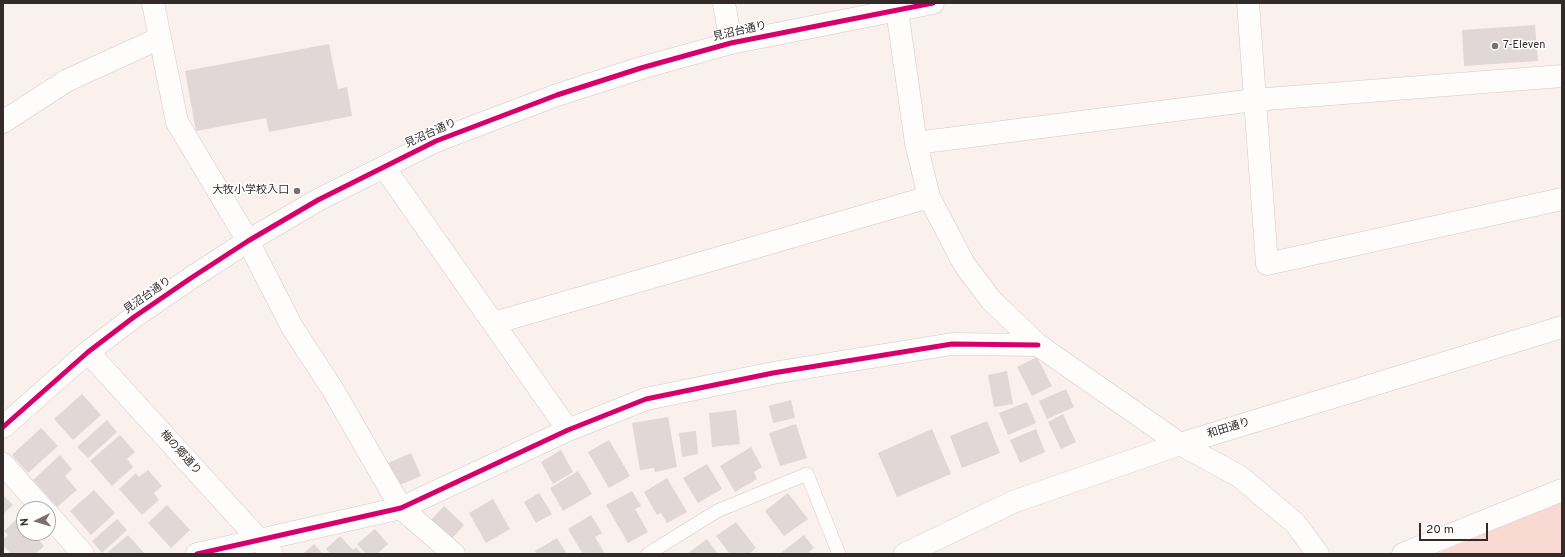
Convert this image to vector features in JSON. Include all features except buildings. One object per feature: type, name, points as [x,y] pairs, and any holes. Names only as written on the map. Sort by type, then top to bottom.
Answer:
[{"type":"street","points":[[153,3],[178,122],[248,240],[292,327],[333,390],[401,508],[454,554]]},
{"type":"street","points":[[724,3],[731,43]]},
{"type":"street","name":"見沼台通り","points":[[3,427],[88,352],[134,317],[248,240],[318,200],[436,141],[557,95],[641,68],[731,43],[896,6],[933,3]]},
{"type":"street","points":[[1248,3],[1267,264],[1562,199]]},
{"type":"street","points":[[896,6],[916,143],[929,197],[964,264],[991,300],[1038,345],[1180,444],[1239,476],[1295,523],[1318,554]]},
{"type":"street","points":[[3,122],[66,80],[160,38]]},
{"type":"street","points":[[916,143],[1254,100],[1562,76]]},
{"type":"street","points":[[384,167],[568,430]]},
{"type":"street","points":[[494,323],[929,197]]},
{"type":"street","name":"和田通り","points":[[905,554],[1014,502],[1180,444],[1562,327]]},
{"type":"street","points":[[196,554],[265,546],[401,508],[568,430],[646,399],[773,373],[952,344],[1038,345]]},
{"type":"street","name":"梅の郷通り","points":[[88,352],[265,546]]},
{"type":"street","points":[[3,464],[36,501]]},
{"type":"street","points":[[1403,554],[1562,490]]},
{"type":"street","points":[[56,523],[84,554]]},
{"type":"lane","points":[[648,554],[717,511],[807,474],[839,554]]},
{"type":"shaded area","points":[[1562,501],[1562,554],[1436,554]]},
{"type":"cycle path","points":[[3,427],[88,352],[134,317],[191,278],[248,241],[318,200],[436,141],[557,95],[641,68],[731,43],[933,3]]},
{"type":"cycle path","points":[[197,554],[401,508],[568,430],[646,399],[773,373],[952,344],[1038,345]]},
{"type":"place","name":"7-Eleven","points":[[1495,46]]},
{"type":"place","name":"大牧小学校入口","points":[[297,191]]}]
